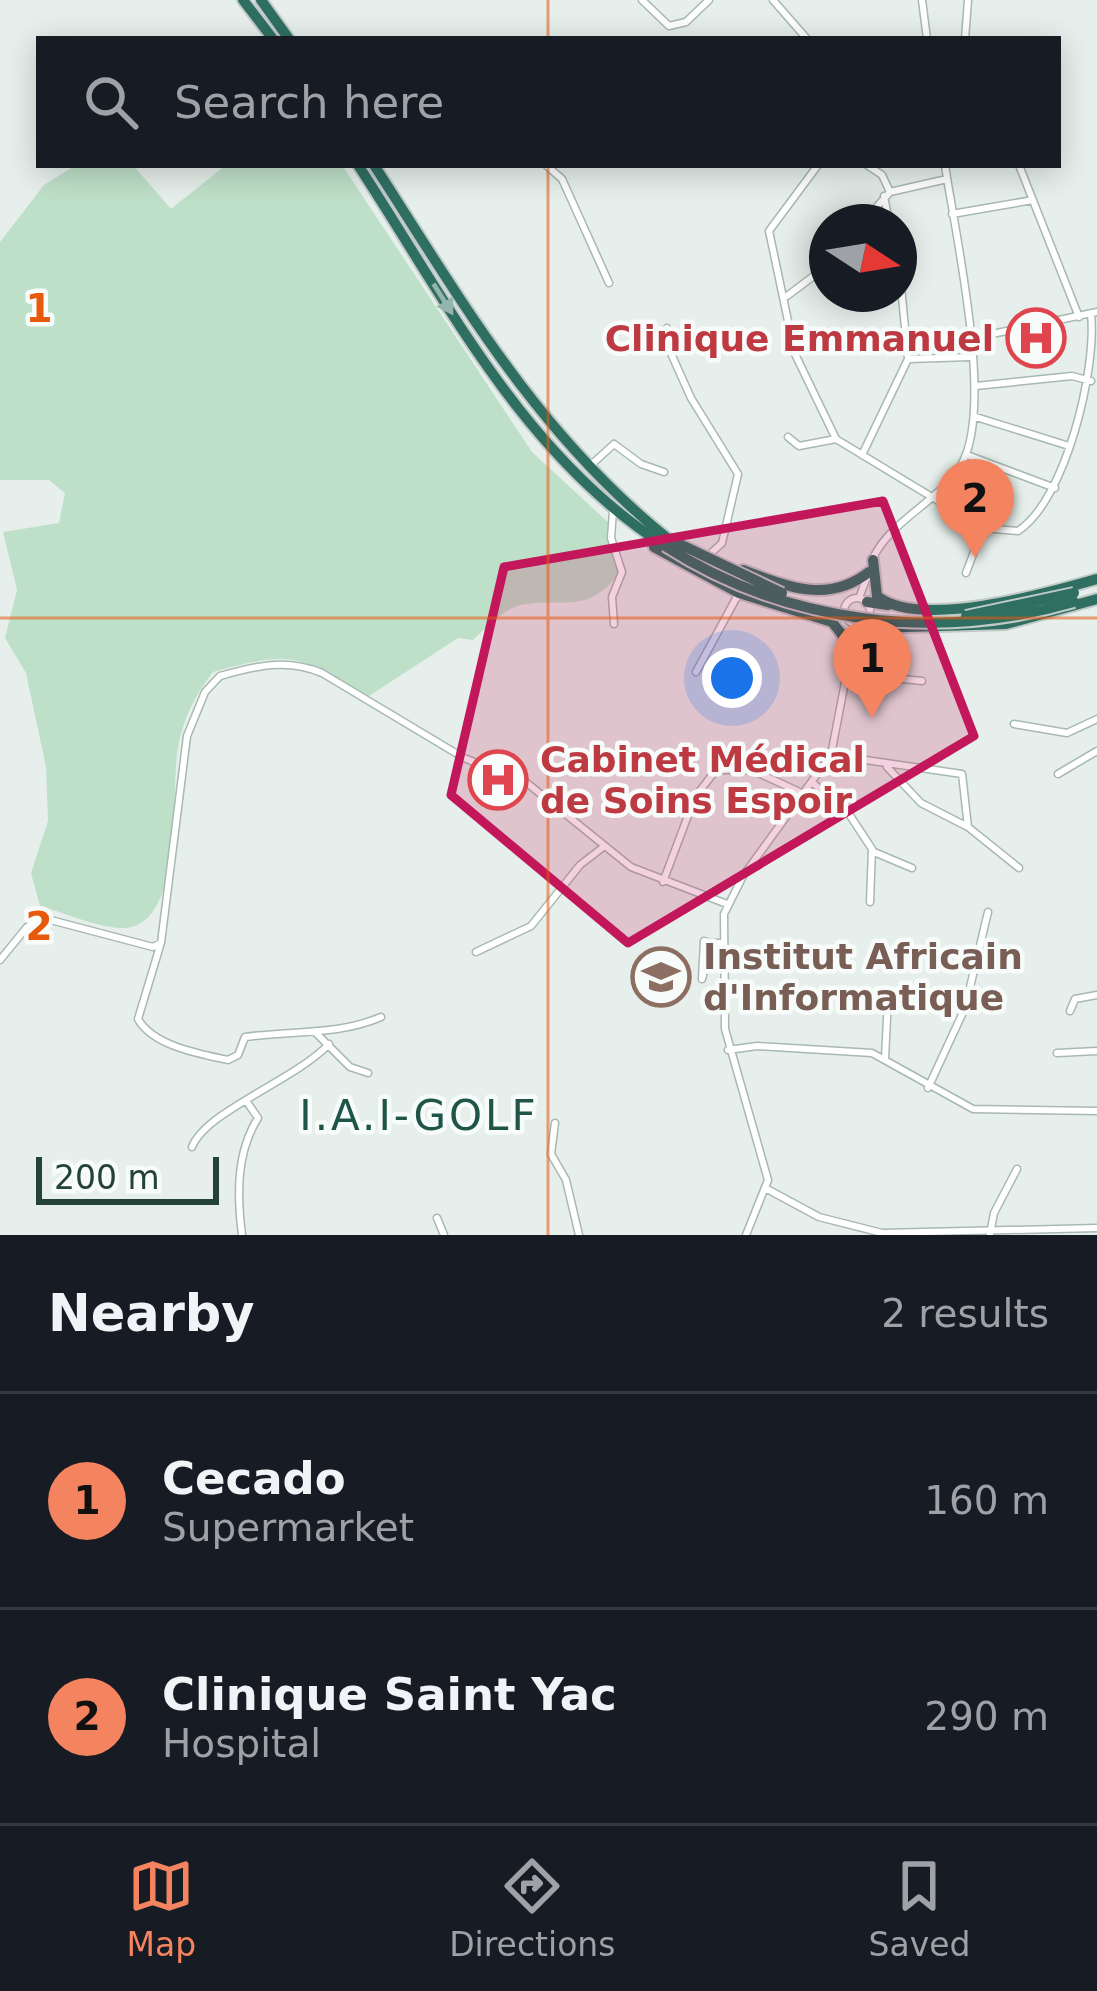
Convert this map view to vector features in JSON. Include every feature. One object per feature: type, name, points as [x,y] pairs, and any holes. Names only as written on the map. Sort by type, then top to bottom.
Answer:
[{"type":"highway","points":[[243,0],[270,36]]},
{"type":"highway","points":[[261,0],[287,36]]},
{"type":"highway","points":[[360,168],[514,402],[554,452],[666,542],[757,592],[879,621],[985,622],[1095,598]]},
{"type":"highway","points":[[376,168],[503,365],[661,552],[739,593],[814,615],[895,626],[980,628],[1075,600],[1097,581]]},
{"type":"highway","points":[[616,502],[710,554],[818,592],[858,600],[891,605],[977,605],[1097,581]]},
{"type":"highway","points":[[818,592],[843,590],[869,570],[874,590],[891,605]]},
{"type":"highway","points":[[814,615],[838,626],[851,645],[868,632],[895,626]]},
{"type":"street","points":[[642,0],[669,26],[686,22],[709,0]]},
{"type":"street","points":[[772,0],[801,36]]},
{"type":"street","points":[[922,0],[927,36]]},
{"type":"street","points":[[965,36],[968,0]]},
{"type":"street","points":[[549,168],[562,179],[609,283]]},
{"type":"street","points":[[816,168],[769,228],[795,354],[836,439],[983,528],[1018,531],[1034,520],[1055,488],[1096,371],[1094,313],[968,339]]},
{"type":"street","points":[[872,168],[882,175],[888,204]]},
{"type":"street","points":[[856,622],[844,610],[858,600],[884,539],[930,498],[967,454],[976,417],[976,386],[945,168]]},
{"type":"street","points":[[1020,168],[1079,317]]},
{"type":"street","points":[[878,204],[887,194],[947,179]]},
{"type":"street","points":[[952,214],[1034,200]]},
{"type":"street","points":[[786,296],[809,279]]},
{"type":"street","points":[[862,455],[908,359],[903,312]]},
{"type":"street","points":[[667,328],[669,349],[691,398],[736,467],[729,521],[719,551],[710,554]]},
{"type":"street","points":[[908,359],[970,357]]},
{"type":"street","points":[[976,386],[1072,376],[1091,381]]},
{"type":"street","points":[[976,417],[1069,446]]},
{"type":"street","points":[[788,437],[799,446],[836,439]]},
{"type":"street","points":[[589,467],[614,444],[641,464],[664,472]]},
{"type":"street","points":[[967,454],[1055,488]]},
{"type":"street","points":[[614,624],[611,597],[622,572],[611,538],[616,502]]},
{"type":"street","points":[[966,573],[983,528]]},
{"type":"street","points":[[696,672],[739,593]]},
{"type":"street","points":[[746,1235],[767,1189],[763,1156],[728,1050],[721,943],[728,904],[831,755],[856,622],[870,612],[858,600]]},
{"type":"street","points":[[381,1017],[341,1033],[245,1037],[240,1052],[228,1060],[180,1047],[144,1029],[138,1019],[161,943],[190,723],[212,682],[248,668],[296,664],[322,673],[464,758],[527,783],[602,848],[663,882],[728,904]]},
{"type":"street","points":[[846,673],[922,681]]},
{"type":"street","points":[[1014,724],[1067,733],[1097,719]]},
{"type":"street","points":[[1058,775],[1097,751]]},
{"type":"street","points":[[831,755],[962,774],[968,827]]},
{"type":"street","points":[[884,764],[921,803],[968,827],[1019,868]]},
{"type":"street","points":[[663,882],[695,797],[716,770],[752,770],[806,795]]},
{"type":"street","points":[[814,784],[849,814],[874,852],[912,868]]},
{"type":"street","points":[[476,952],[531,926],[580,865],[602,848]]},
{"type":"street","points":[[870,902],[874,852]]},
{"type":"street","points":[[928,1088],[965,1008],[988,912]]},
{"type":"street","points":[[0,960],[27,927],[43,918],[152,947],[161,943]]},
{"type":"street","points":[[711,943],[706,978],[702,979],[704,941],[721,943]]},
{"type":"street","points":[[1070,1011],[1075,999],[1097,995]]},
{"type":"street","points":[[885,1059],[888,997]]},
{"type":"street","points":[[314,1031],[350,1067],[368,1073]]},
{"type":"street","points":[[191,1147],[208,1123],[296,1074],[329,1044]]},
{"type":"street","points":[[728,1050],[826,1050],[885,1059],[928,1088],[973,1109],[1097,1112]]},
{"type":"street","points":[[1057,1053],[1097,1052]]},
{"type":"street","points":[[242,1235],[241,1172],[245,1142],[257,1118],[247,1100]]},
{"type":"street","points":[[555,1123],[551,1154],[566,1180],[579,1235]]},
{"type":"street","points":[[990,1234],[994,1213],[1017,1169]]},
{"type":"street","points":[[767,1189],[819,1217],[868,1232],[1035,1234],[1097,1228]]},
{"type":"street","points":[[437,1218],[444,1235]]},
{"type":"highlighted area","points":[[883,501],[974,736],[628,943],[451,795],[504,567]]},
{"type":"green space","points":[[71,168],[136,168],[171,209],[222,168],[344,168],[532,452],[610,524],[619,574],[585,600],[515,607],[473,640],[458,638],[369,696],[295,660],[261,661],[213,672],[180,737],[165,883],[156,906],[142,923],[121,928],[40,906],[31,873],[48,821],[46,767],[26,673],[5,638],[17,590],[3,532],[59,523],[65,493],[49,480],[0,480],[0,242],[44,185]]},
{"type":"place","name":"Clinique Emmanuel","points":[[1036,338]]},
{"type":"place","name":"Clinique Saint Yac","points":[[975,558]]},
{"type":"place","name":"Cecado","points":[[872,718]]},
{"type":"place","name":"Cabinet Médical de Soins Espoir","points":[[498,780]]},
{"type":"place","name":"Institut Africain d'Informatique","points":[[661,977]]},
{"type":"district","name":"I.A.I-GOLF","points":[[419,1115]]}]
